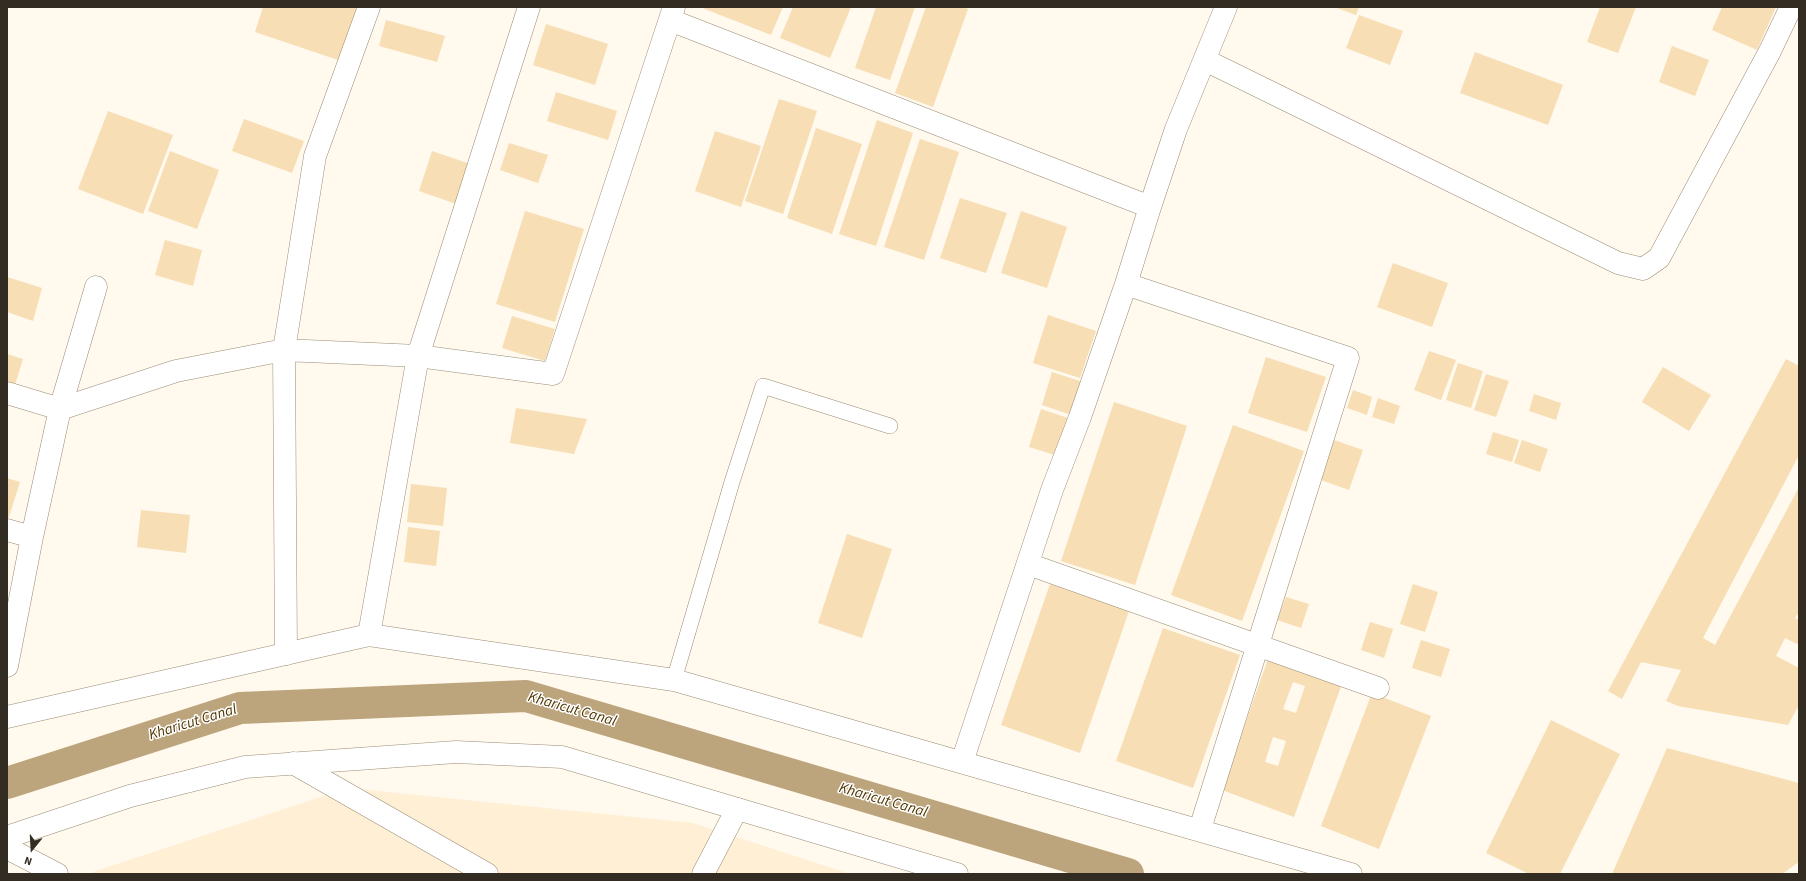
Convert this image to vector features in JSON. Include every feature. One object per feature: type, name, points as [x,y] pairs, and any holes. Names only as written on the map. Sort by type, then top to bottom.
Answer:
[{"type":"street","points":[[286,654],[284,350],[315,156],[369,7]]},
{"type":"street","points":[[369,635],[418,356],[529,7]]},
{"type":"street","points":[[962,762],[1052,490],[1080,417],[1126,284],[1176,130],[1226,7]]},
{"type":"street","points":[[1205,60],[1618,263],[1643,269],[1659,258],[1770,51],[1791,7]]},
{"type":"street","points":[[7,393],[60,409],[176,372],[284,350],[418,356],[553,374],[672,13],[1150,207]]},
{"type":"street","points":[[1126,284],[1348,358],[1200,829]]},
{"type":"street","points":[[7,666],[32,537],[60,409],[96,286]]},
{"type":"street","points":[[7,530],[32,537]]},
{"type":"street","points":[[1028,564],[1378,688]]},
{"type":"street","points":[[7,717],[369,635],[674,680],[1200,829],[1352,874]]},
{"type":"street","points":[[7,836],[137,794],[246,767],[456,752],[562,757],[957,874]]},
{"type":"street","points":[[293,763],[488,874]]},
{"type":"street","points":[[703,874],[737,809]]},
{"type":"street","points":[[7,848],[57,874]]},
{"type":"lane","points":[[674,680],[732,482],[764,386],[890,426]]},
{"type":"shaded area","points":[[348,788],[693,823],[850,874],[87,874]]},
{"type":"building","points":[[263,7],[360,7],[341,61],[255,32]]},
{"type":"building","points":[[700,7],[783,7],[771,35]]},
{"type":"building","points":[[793,7],[851,7],[830,58],[780,38]]},
{"type":"building","points":[[876,7],[915,7],[890,80],[855,68]]},
{"type":"building","points":[[926,7],[963,7],[968,9],[933,107],[895,93]]},
{"type":"building","points":[[1334,7],[1359,7],[1356,15]]},
{"type":"building","points":[[1600,7],[1636,7],[1618,53],[1587,42]]},
{"type":"building","points":[[1722,7],[1776,7],[1757,50],[1712,30]]},
{"type":"building","points":[[1359,15],[1403,31],[1390,65],[1346,48]]},
{"type":"building","points":[[386,20],[445,36],[437,62],[379,46]]},
{"type":"building","points":[[546,24],[608,44],[595,85],[533,65]]},
{"type":"building","points":[[1672,46],[1709,60],[1695,96],[1659,82]]},
{"type":"building","points":[[1475,52],[1563,85],[1548,125],[1460,93]]},
{"type":"building","points":[[556,92],[617,111],[608,140],[547,121]]},
{"type":"building","points":[[779,99],[817,111],[783,214],[745,201]]},
{"type":"building","points":[[108,111],[173,135],[143,214],[78,189]]},
{"type":"building","points":[[244,119],[304,141],[292,173],[232,151]]},
{"type":"building","points":[[877,120],[913,133],[876,246],[839,234]]},
{"type":"building","points":[[816,128],[862,144],[832,234],[787,218]]},
{"type":"building","points":[[715,131],[761,146],[741,207],[695,191]]},
{"type":"building","points":[[920,139],[959,152],[924,260],[884,247]]},
{"type":"building","points":[[509,143],[548,155],[538,183],[500,170]]},
{"type":"building","points":[[170,151],[219,170],[197,229],[148,211]]},
{"type":"building","points":[[432,151],[476,166],[462,206],[419,191]]},
{"type":"building","points":[[960,198],[1007,213],[986,273],[940,258]]},
{"type":"building","points":[[525,211],[584,229],[555,322],[496,304]]},
{"type":"building","points":[[1021,211],[1067,227],[1047,288],[1001,273]]},
{"type":"building","points":[[165,240],[202,250],[193,286],[155,275]]},
{"type":"building","points":[[1393,263],[1448,283],[1432,327],[1377,307]]},
{"type":"building","points":[[7,277],[42,288],[33,321],[7,312]]},
{"type":"building","points":[[1048,315],[1096,331],[1080,378],[1033,363]]},
{"type":"building","points":[[512,316],[555,329],[545,361],[502,348]]},
{"type":"building","points":[[1429,351],[1456,360],[1441,400],[1414,390]]},
{"type":"building","points":[[7,354],[23,359],[15,385],[7,383]]},
{"type":"building","points":[[1266,357],[1326,377],[1307,432],[1248,413]]},
{"type":"building","points":[[1786,359],[1799,366],[1799,455],[1703,638],[1715,645],[1799,487],[1799,612],[1795,618],[1799,620],[1799,645],[1785,638],[1776,656],[1799,668],[1799,705],[1788,725],[1678,706],[1666,701],[1681,670],[1641,662],[1622,699],[1608,691]]},
{"type":"building","points":[[1458,363],[1483,371],[1471,408],[1446,400]]},
{"type":"building","points":[[1663,367],[1711,395],[1689,431],[1642,402]]},
{"type":"building","points":[[1052,372],[1083,382],[1071,415],[1042,405]]},
{"type":"building","points":[[1486,374],[1509,381],[1496,417],[1474,410]]},
{"type":"building","points":[[1353,390],[1372,397],[1367,415],[1347,408]]},
{"type":"building","points":[[1534,394],[1561,403],[1556,420],[1529,411]]},
{"type":"building","points":[[1378,398],[1400,406],[1394,424],[1372,417]]},
{"type":"building","points":[[1114,402],[1187,426],[1135,585],[1061,561]]},
{"type":"building","points":[[516,408],[587,419],[574,454],[510,443]]},
{"type":"building","points":[[1041,409],[1071,419],[1058,456],[1029,447]]},
{"type":"building","points":[[1233,425],[1304,451],[1242,621],[1171,595]]},
{"type":"building","points":[[1493,432],[1519,440],[1512,462],[1486,454]]},
{"type":"building","points":[[1334,440],[1363,450],[1349,490],[1321,480]]},
{"type":"building","points":[[1522,440],[1548,449],[1540,472],[1514,463]]},
{"type":"building","points":[[7,478],[20,482],[7,523]]},
{"type":"building","points":[[411,484],[447,488],[443,526],[407,522]]},
{"type":"building","points":[[141,510],[190,515],[186,553],[137,547]]},
{"type":"building","points":[[408,527],[440,531],[436,566],[404,562]]},
{"type":"building","points":[[847,534],[892,549],[862,638],[818,623]]},
{"type":"building","points":[[1050,584],[1129,611],[1080,753],[1001,725]]},
{"type":"building","points":[[1413,584],[1438,592],[1425,632],[1400,624]]},
{"type":"building","points":[[1286,597],[1309,604],[1301,628],[1277,620]]},
{"type":"building","points":[[1370,622],[1393,629],[1384,658],[1361,650]]},
{"type":"building","points":[[1163,628],[1240,655],[1193,788],[1116,761]]},
{"type":"building","points":[[1421,640],[1450,649],[1441,677],[1412,668]]},
{"type":"building","points":[[1269,656],[1343,681],[1294,817],[1222,790]],"holes":[[[1293,682],[1305,686],[1296,713],[1283,709]],[[1273,737],[1286,741],[1278,766],[1265,762]]]},
{"type":"building","points":[[1372,693],[1431,716],[1379,849],[1321,826]]},
{"type":"building","points":[[1551,720],[1620,754],[1560,874],[1529,874],[1486,853]]},
{"type":"building","points":[[1667,748],[1799,783],[1799,862],[1782,874],[1612,874]]},
{"type":"waterway","name":"Kharicut Canal","points":[[7,783],[240,708],[526,696],[1128,874]]}]
